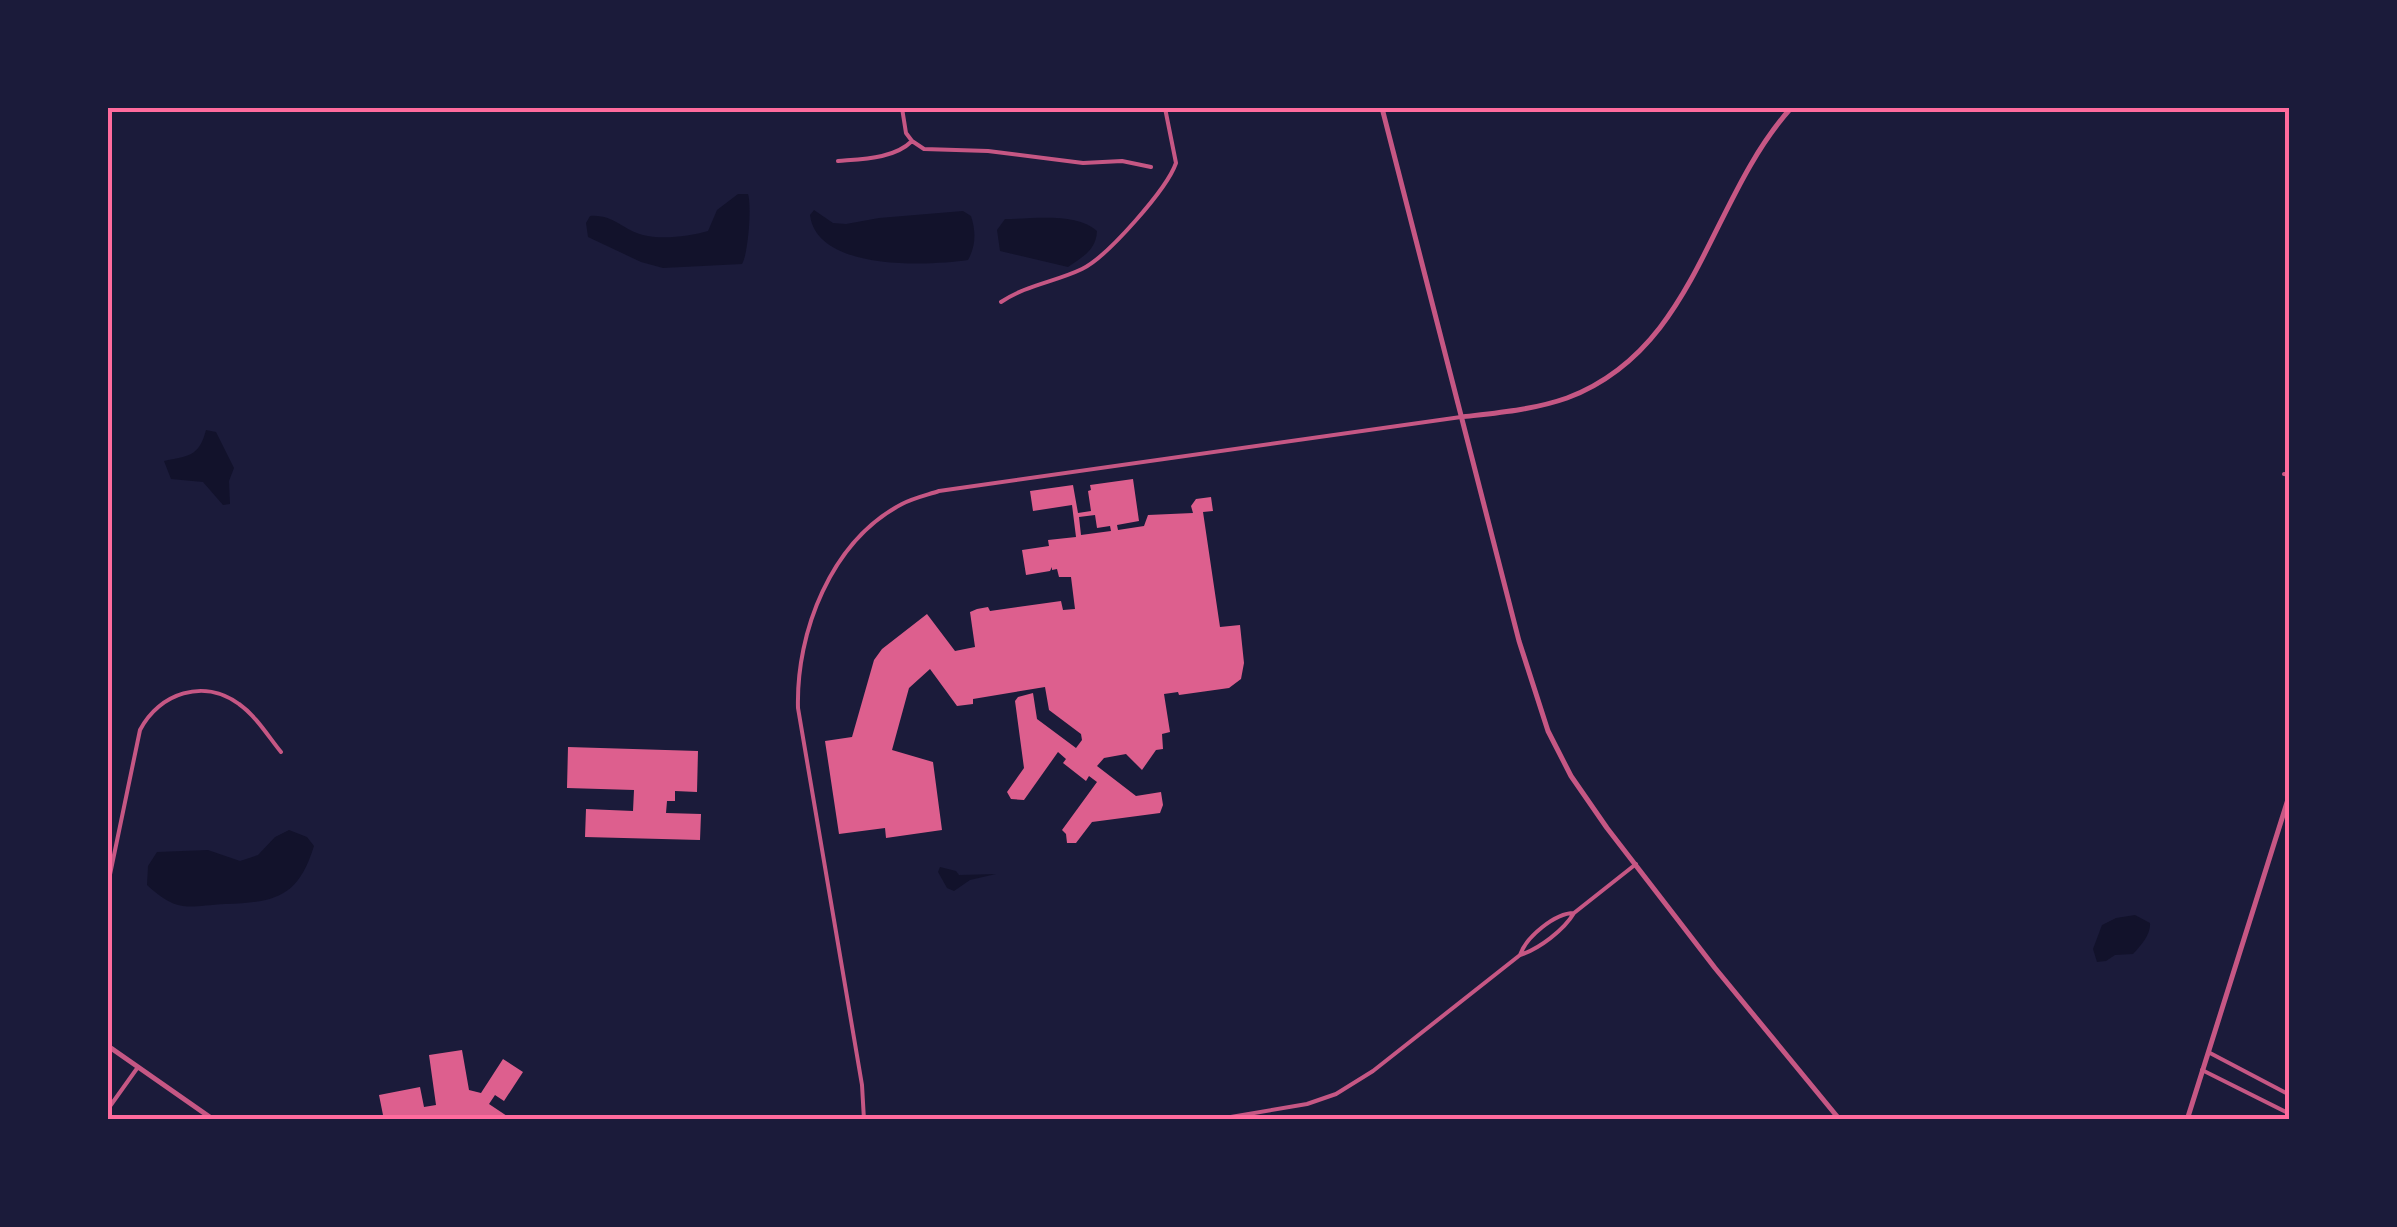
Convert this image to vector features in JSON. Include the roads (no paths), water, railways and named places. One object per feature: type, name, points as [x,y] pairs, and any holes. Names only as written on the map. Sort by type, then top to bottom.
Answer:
[{"type":"street","points":[[902,108],[902,122],[912,141],[935,151],[988,151],[1083,163],[1122,161],[1151,167]]},
{"type":"street","points":[[1001,302],[1030,286],[1081,270],[1117,241],[1174,168],[1165,108]]},
{"type":"street","points":[[1382,108],[1519,642],[1548,731],[1570,776],[1636,864],[1840,1120]]},
{"type":"street","points":[[864,1120],[862,1085],[798,708],[799,663],[808,627],[816,605],[850,550],[884,514],[938,491],[1536,406],[1566,398],[1611,376],[1648,344],[1676,307],[1743,176],[1791,108]]},
{"type":"street","points":[[838,160],[900,151],[912,141]]},
{"type":"street","points":[[108,884],[140,730],[147,716],[162,703],[194,691],[226,696],[245,709],[280,752]]},
{"type":"street","points":[[2186,1120],[2290,793]]},
{"type":"street","points":[[1214,1120],[1307,1104],[1336,1094],[1373,1071],[1520,955],[1530,952],[1636,864]]},
{"type":"street","points":[[1520,955],[1524,943],[1564,913],[1574,913]]},
{"type":"street","points":[[108,1046],[214,1120]]},
{"type":"street","points":[[2208,1052],[2290,1095]]},
{"type":"street","points":[[108,1109],[138,1066]]},
{"type":"street","points":[[2202,1070],[2290,1114]]}]
